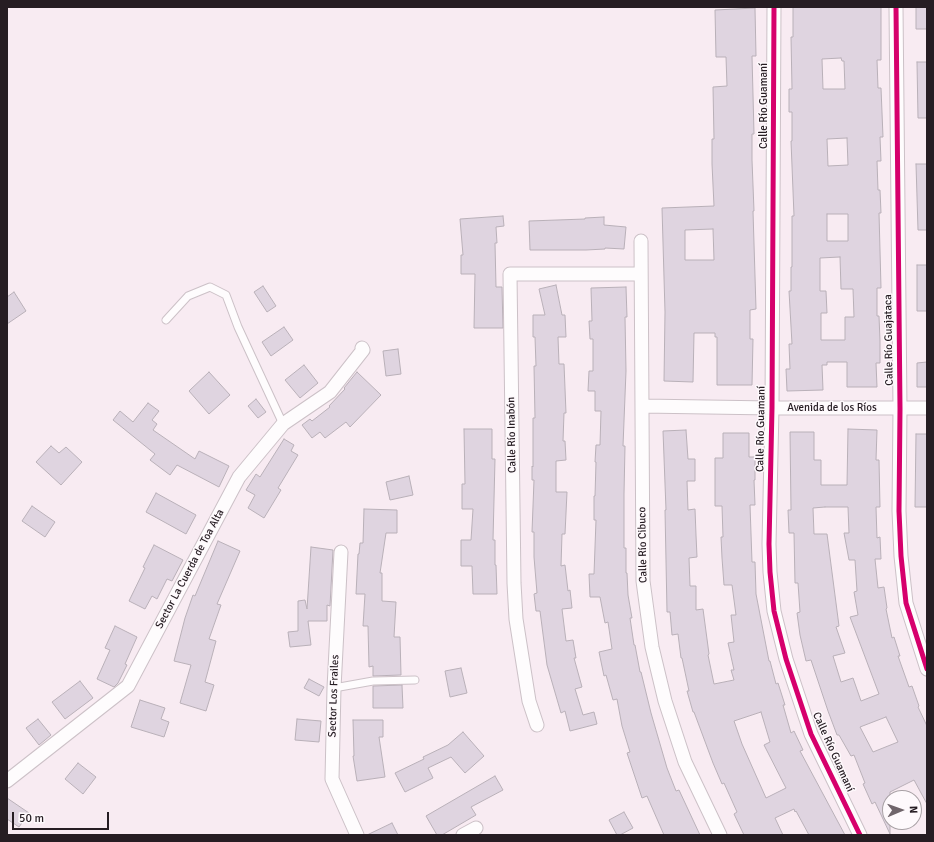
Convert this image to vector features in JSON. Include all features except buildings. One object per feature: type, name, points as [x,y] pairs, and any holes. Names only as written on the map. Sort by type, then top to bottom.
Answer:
[{"type":"street","name":"Calle Río Guamaní","points":[[774,7],[772,408],[769,544],[774,611],[786,659],[811,734],[860,835]]},
{"type":"street","name":"Calle Río Guajataca","points":[[896,7],[900,409],[899,511],[901,556],[906,603],[927,669]]},
{"type":"street","name":"Calle Río Cibuco","points":[[641,242],[643,581],[652,647],[665,701],[686,762],[720,835]]},
{"type":"street","name":"Calle Río Inabón","points":[[537,725],[529,700],[516,619],[514,584],[510,274],[641,274]]},
{"type":"street","name":"Sector La Cuerda de Toa Alta","points":[[7,781],[128,686],[239,476],[283,424],[330,392],[363,350],[362,348]]},
{"type":"street","name":"Avenida de los Ríos","points":[[642,406],[927,408]]},
{"type":"street","name":"Sector Los Frailes","points":[[341,552],[334,688],[332,779],[357,835]]},
{"type":"street","points":[[463,835],[476,828]]},
{"type":"lane","points":[[166,320],[188,296],[204,289],[210,287],[226,295],[238,327],[283,424]]},
{"type":"lane","points":[[334,688],[373,681],[415,680]]},
{"type":"cycle path","points":[[774,7],[772,408],[769,544],[774,611],[786,659],[811,734],[860,835]]},
{"type":"cycle path","points":[[896,7],[900,409],[899,511],[901,556],[906,603],[927,669]]}]
